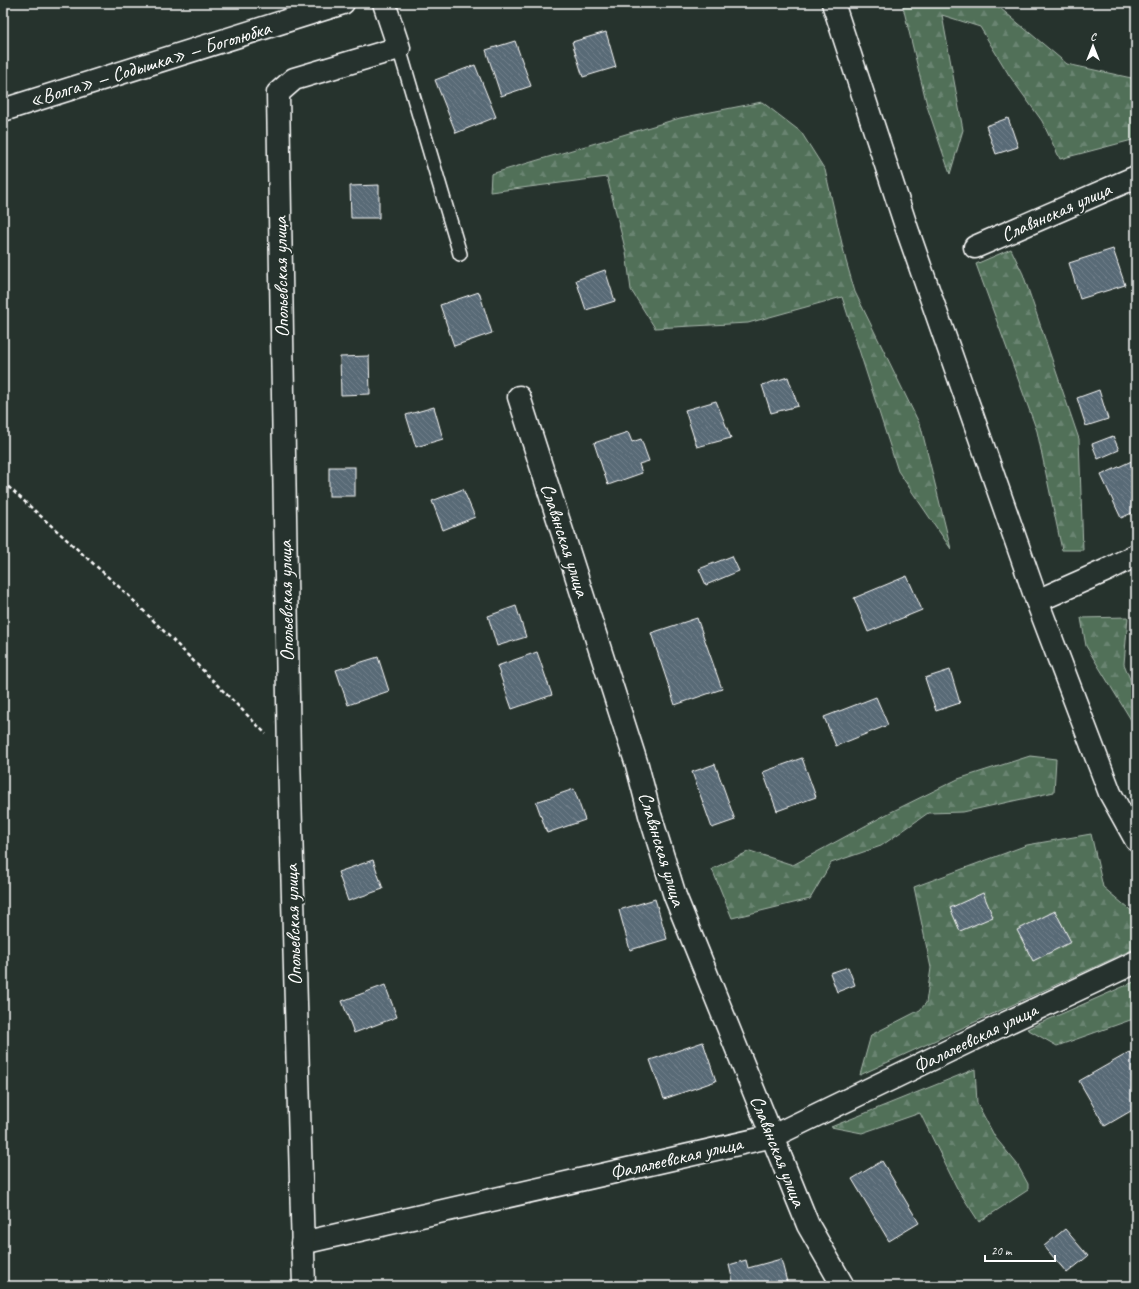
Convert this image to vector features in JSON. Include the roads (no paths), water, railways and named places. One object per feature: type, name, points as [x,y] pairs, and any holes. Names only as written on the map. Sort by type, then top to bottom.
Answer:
[{"type":"street","name":"«Волга» — Содышка» — Боголюбка","points":[[3,110],[343,3]]},
{"type":"street","points":[[384,3],[399,48]]},
{"type":"street","points":[[833,3],[907,229],[1037,601],[1110,794],[1136,840]]},
{"type":"street","name":"Опольевская улица","points":[[304,1286],[289,757],[278,93],[294,79],[399,48]]},
{"type":"street","name":"Славянская улица","points":[[976,247],[1136,177]]},
{"type":"street","name":"Славянская улица","points":[[519,397],[637,765],[650,815],[675,896],[808,1225],[843,1286]]},
{"type":"street","points":[[1037,601],[1107,570],[1136,555]]},
{"type":"street","name":"Фалалеевская улица","points":[[302,1243],[773,1136],[1136,962]]},
{"type":"lane","points":[[399,48],[460,254]]}]
